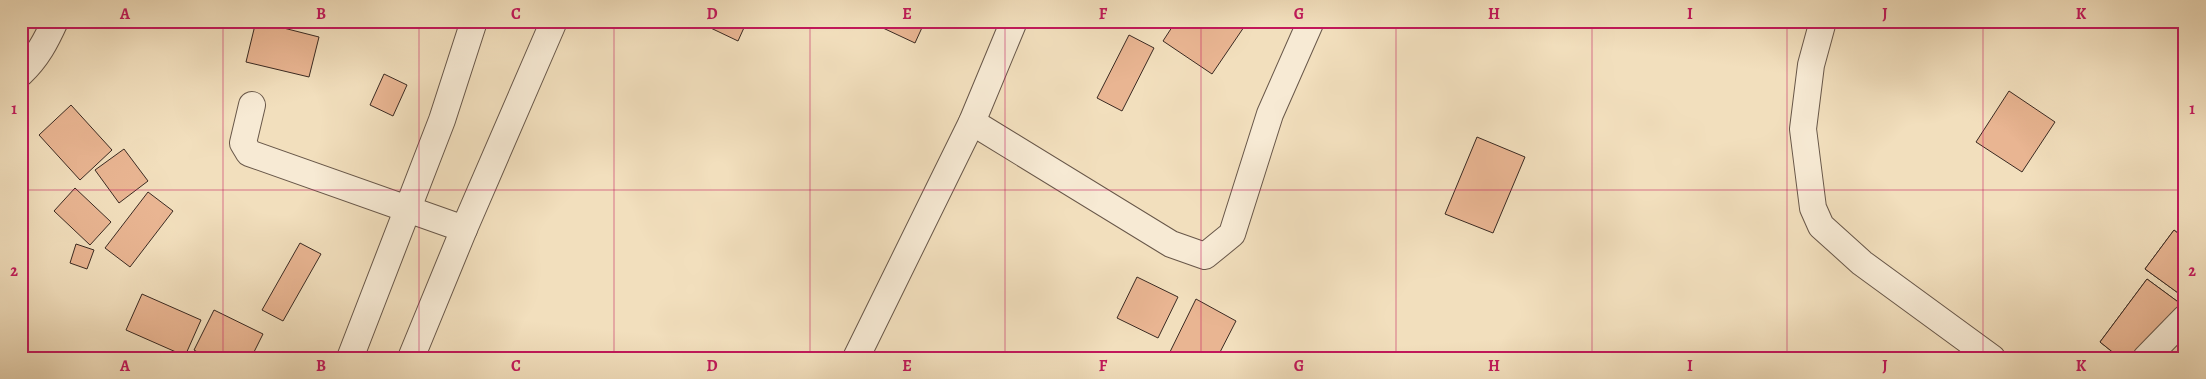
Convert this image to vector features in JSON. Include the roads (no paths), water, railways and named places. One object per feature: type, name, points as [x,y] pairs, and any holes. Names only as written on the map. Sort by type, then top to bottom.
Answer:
[{"type":"street","points":[[21,74],[34,61],[47,40],[55,21]]},
{"type":"street","points":[[350,358],[442,120],[474,21]]},
{"type":"street","points":[[411,358],[464,229],[554,21]]},
{"type":"street","points":[[856,358],[972,122],[1014,21]]},
{"type":"street","points":[[972,122],[1172,244],[1205,256],[1232,234],[1270,114],[1311,21]]},
{"type":"street","points":[[1823,21],[1811,65],[1803,129],[1813,208],[1822,226],[1862,263],[1992,358]]},
{"type":"street","points":[[252,105],[243,144],[249,152],[464,229]]},
{"type":"street","points":[[2146,358],[2185,318]]}]
